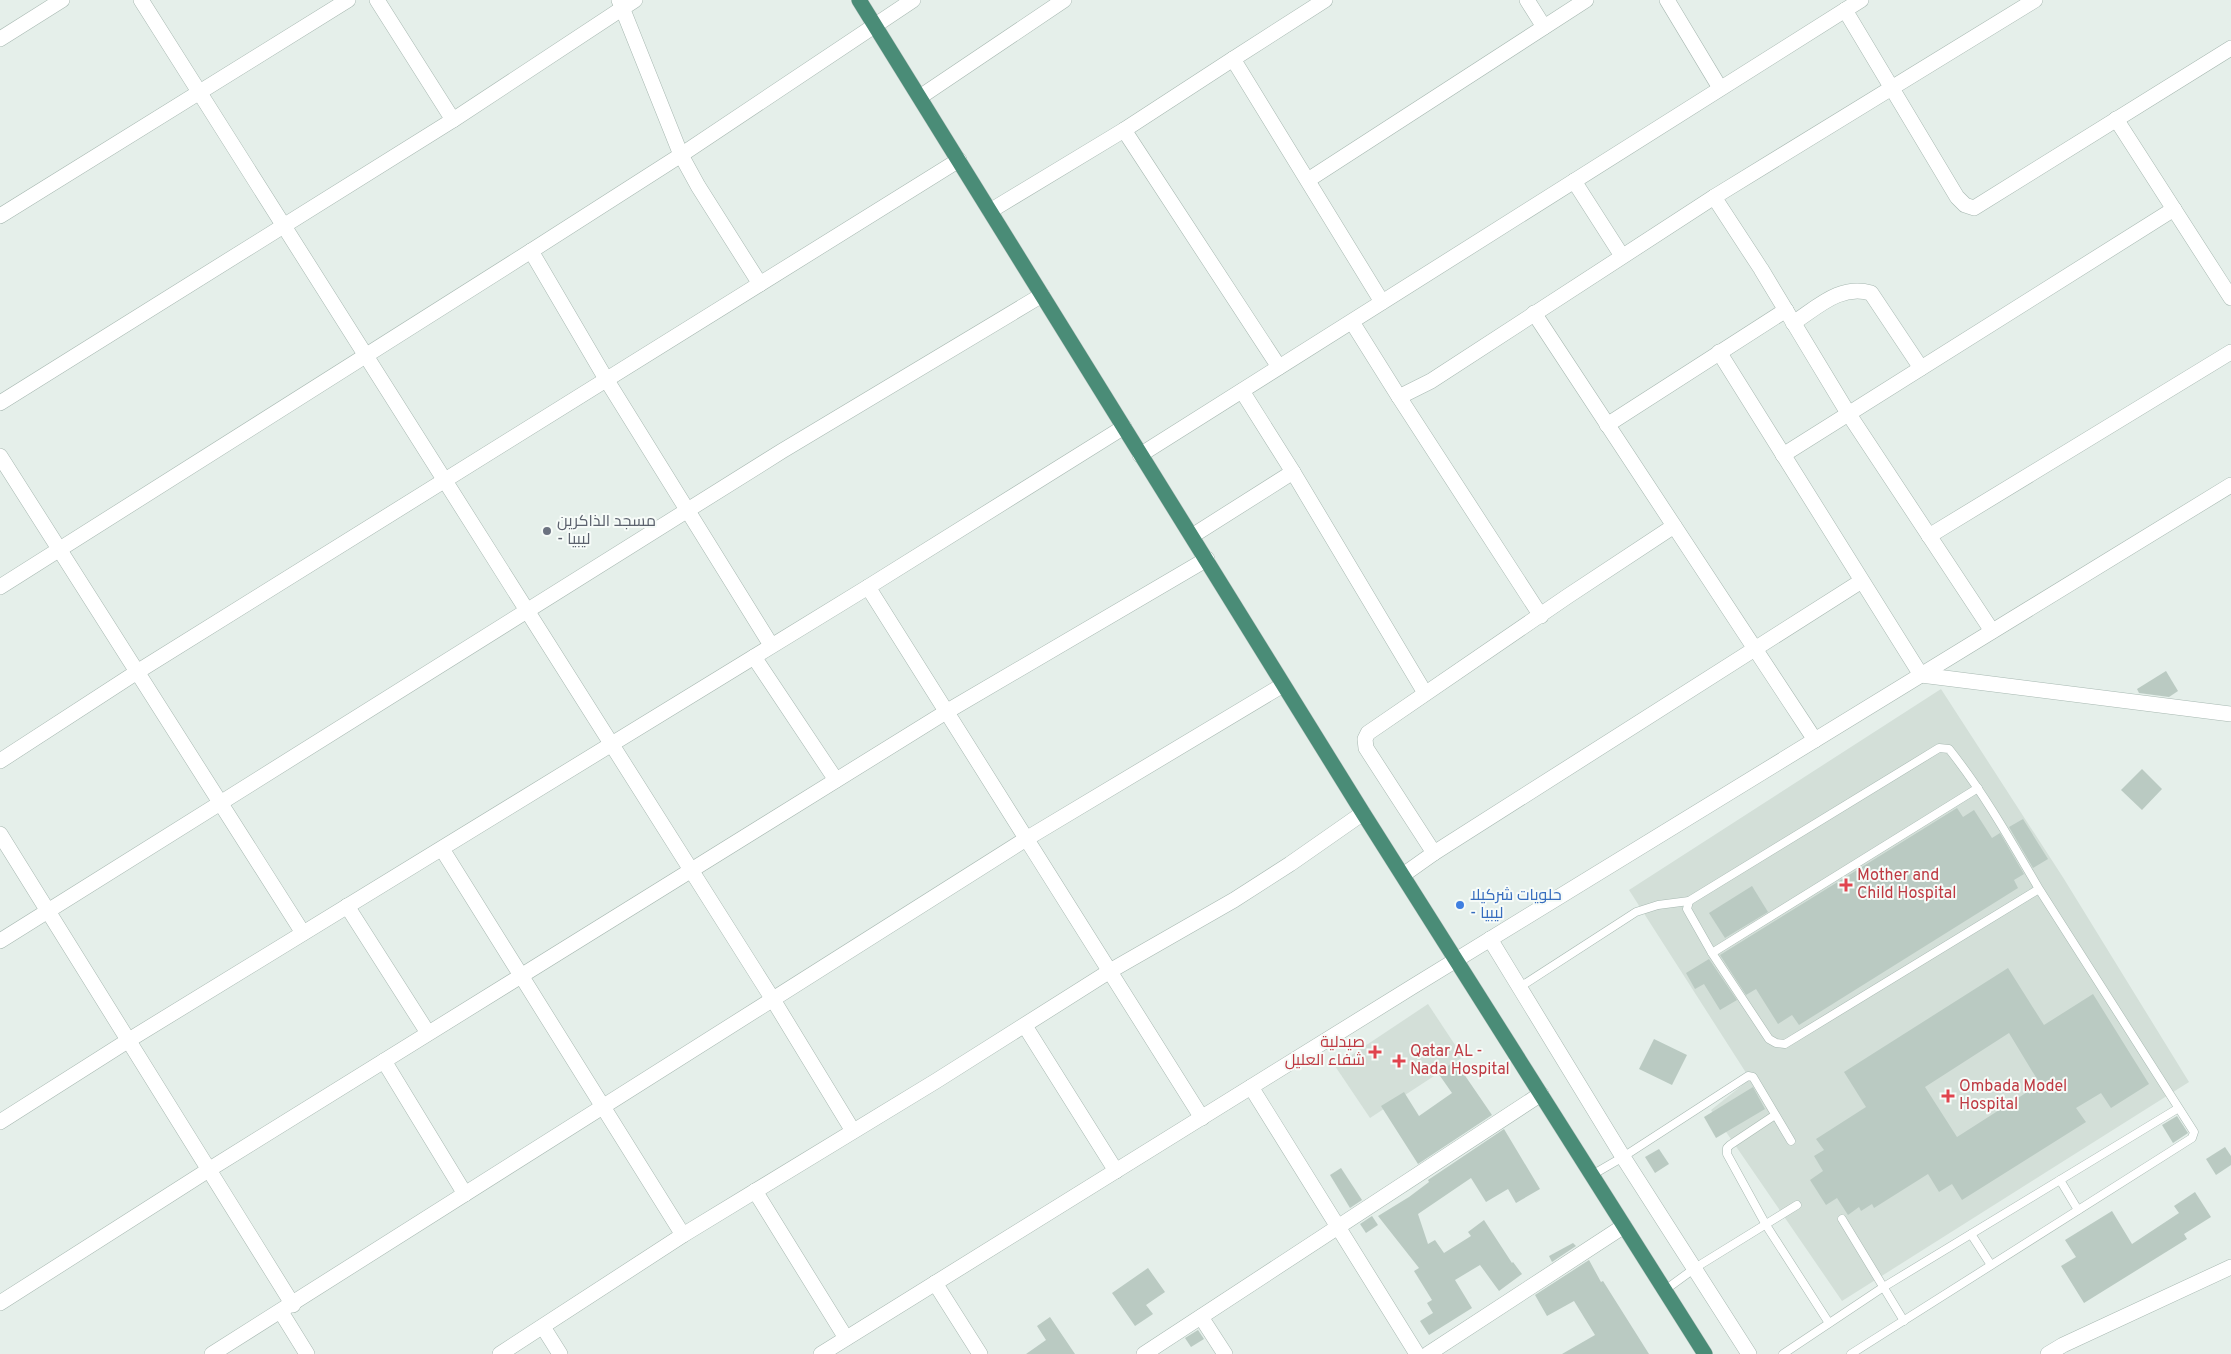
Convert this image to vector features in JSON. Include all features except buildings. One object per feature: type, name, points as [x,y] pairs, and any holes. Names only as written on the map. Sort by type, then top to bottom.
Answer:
[{"type":"highway","points":[[859,0],[1207,559],[1283,685],[1705,1354]]},
{"type":"street","points":[[0,38],[62,0]]},
{"type":"street","points":[[141,0],[772,998],[853,1131]]},
{"type":"street","points":[[0,216],[348,0]]},
{"type":"street","points":[[377,0],[453,120]]},
{"type":"street","points":[[0,587],[681,155],[913,0]]},
{"type":"street","points":[[990,212],[1124,130],[1325,0]]},
{"type":"street","points":[[1527,0],[1544,27]]},
{"type":"street","points":[[1308,180],[1586,0]]},
{"type":"street","points":[[1667,0],[1720,88]]},
{"type":"street","points":[[1140,454],[1861,0]]},
{"type":"street","points":[[1399,397],[1431,381],[1714,197],[1892,86],[2035,0]]},
{"type":"street","points":[[920,97],[1056,2]]},
{"type":"street","points":[[0,403],[453,120],[625,3],[681,155],[698,186],[760,284]]},
{"type":"street","points":[[1845,10],[1957,197],[1965,205],[1974,208],[2116,119],[2229,55]]},
{"type":"street","points":[[1233,59],[1382,302]]},
{"type":"street","points":[[2116,119],[2231,298]]},
{"type":"street","points":[[1124,130],[1279,367]]},
{"type":"street","points":[[0,761],[137,672],[606,378],[959,160]]},
{"type":"street","points":[[1574,181],[1622,256]]},
{"type":"street","points":[[1714,197],[1786,310],[1848,414],[1992,632]]},
{"type":"street","points":[[1783,454],[2174,209]]},
{"type":"street","points":[[531,251],[606,378],[771,645]]},
{"type":"street","points":[[1794,323],[1842,292],[1858,289],[1871,292],[1921,368]]},
{"type":"street","points":[[0,941],[782,451],[1042,295]]},
{"type":"street","points":[[1607,424],[1786,310]]},
{"type":"street","points":[[1534,313],[1815,740]]},
{"type":"street","points":[[1352,322],[1541,616]]},
{"type":"street","points":[[1719,352],[1860,582],[1921,675],[2231,714]]},
{"type":"street","points":[[1929,536],[2231,352]]},
{"type":"street","points":[[1242,391],[1293,472],[1425,693]]},
{"type":"street","points":[[0,1122],[129,1040],[868,587],[1124,427]]},
{"type":"street","points":[[0,456],[303,933]]},
{"type":"street","points":[[1192,536],[1293,472]]},
{"type":"street","points":[[821,1354],[1490,939],[2231,485]]},
{"type":"street","points":[[1434,853],[1366,748],[1365,739],[1368,733],[1674,526]]},
{"type":"street","points":[[0,1303],[210,1169],[946,712],[1207,559]]},
{"type":"street","points":[[1403,875],[1434,853],[1860,582]]},
{"type":"street","points":[[868,587],[1202,1118]]},
{"type":"street","points":[[754,657],[836,780]]},
{"type":"street","points":[[212,1354],[1026,838],[1283,685]]},
{"type":"street","points":[[500,1354],[683,1235],[1025,1026],[1110,971],[1234,900],[1363,813]]},
{"type":"street","points":[[0,834],[210,1169],[287,1308],[307,1354]]},
{"type":"street","points":[[442,849],[683,1235]]},
{"type":"street","points":[[347,906],[428,1033]]},
{"type":"street","points":[[1490,939],[1624,1157],[1749,1354]]},
{"type":"street","points":[[1025,1026],[1116,1171]]},
{"type":"street","points":[[384,1061],[465,1194]]},
{"type":"street","points":[[1251,1087],[1417,1354]]},
{"type":"street","points":[[1144,1354],[1541,1094]]},
{"type":"street","points":[[755,1191],[846,1338]]},
{"type":"street","points":[[1428,1354],[1624,1226]]},
{"type":"street","points":[[2048,1354],[2231,1267]]},
{"type":"street","points":[[935,1283],[980,1354]]},
{"type":"street","points":[[1201,1317],[1225,1354]]},
{"type":"street","points":[[543,1327],[560,1354]]},
{"type":"lane","points":[[1520,987],[1636,912],[1658,905],[1689,901],[1939,748],[1949,749],[1978,788],[2039,890],[2084,958],[2177,1109],[2194,1132],[2194,1136],[1851,1354]]},
{"type":"lane","points":[[1712,953],[1978,788]]},
{"type":"lane","points":[[1689,901],[1687,909],[1712,953],[1769,1039],[1776,1043],[1785,1044],[2039,890]]},
{"type":"lane","points":[[1592,1175],[1624,1157],[1748,1076],[1753,1077],[1791,1141]]},
{"type":"lane","points":[[1783,1354],[1882,1288],[2177,1109]]},
{"type":"lane","points":[[1776,1114],[1727,1148],[1727,1154],[1766,1225],[1829,1323]]},
{"type":"lane","points":[[2060,1180],[2078,1210]]},
{"type":"lane","points":[[1665,1290],[1695,1268],[1797,1205]]},
{"type":"lane","points":[[1842,1219],[1882,1288],[1904,1321]]},
{"type":"lane","points":[[1971,1234],[1991,1265]]},
{"type":"shaded area","points":[[1941,689],[2064,879],[2189,1082],[1842,1301],[1711,1110],[1750,1079],[1629,890]]},
{"type":"shaded area","name":"Qatar AL - Nada Hospital","points":[[1428,1004],[1463,1057],[1370,1118],[1335,1066]]},
{"type":"place","name":"مسجد الذاكرين - ليبيا","points":[[547,531]]},
{"type":"place","name":"Mother and Child Hospital","points":[[1846,885]]},
{"type":"place","name":"حلويات شركيلا - ليبيا","points":[[1460,905]]},
{"type":"place","name":"صيدلية شفاء العليل","points":[[1375,1052]]},
{"type":"place","name":"Qatar AL - Nada Hospital","points":[[1399,1061]]},
{"type":"place","name":"Ombada Model Hospital","points":[[1948,1096]]}]
